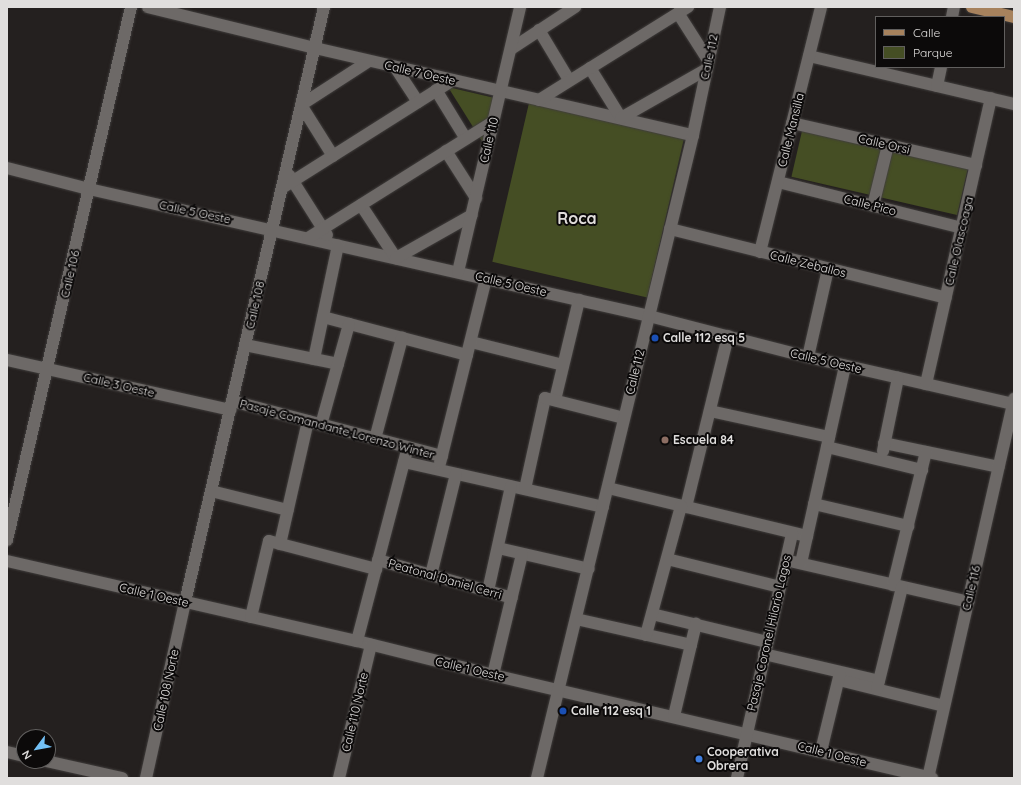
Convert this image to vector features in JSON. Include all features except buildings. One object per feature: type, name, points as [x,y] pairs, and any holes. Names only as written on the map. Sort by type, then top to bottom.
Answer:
[{"type":"main road","points":[[972,7],[1014,17]]},
{"type":"street","name":"Calle 106","points":[[7,540],[131,7]]},
{"type":"street","name":"Calle 7 Oeste","points":[[148,7],[369,61],[693,135]]},
{"type":"street","name":"Calle 108","points":[[185,602],[282,188],[289,176],[302,105],[324,7]]},
{"type":"street","name":"Calle 110","points":[[458,272],[520,7]]},
{"type":"street","points":[[511,49],[539,30],[558,12],[575,7]]},
{"type":"street","name":"Calle 112","points":[[537,778],[589,570],[624,418],[693,135],[720,7]]},
{"type":"street","name":"Calle Mansilla","points":[[760,252],[821,7]]},
{"type":"street","points":[[539,100],[569,80],[683,10],[708,64],[620,118],[590,68]]},
{"type":"street","points":[[539,30],[569,80]]},
{"type":"street","points":[[809,56],[1014,104]]},
{"type":"street","points":[[333,156],[302,105],[369,61]]},
{"type":"street","points":[[396,67],[418,102]]},
{"type":"street","points":[[937,86],[941,68]]},
{"type":"street","points":[[314,359],[323,317],[335,244],[323,229],[289,176],[333,156],[453,80]]},
{"type":"street","points":[[436,90],[466,139]]},
{"type":"street","name":"Calle Olascoaga","points":[[926,384],[991,98]]},
{"type":"street","points":[[308,238],[493,122]]},
{"type":"street","name":"Calle Orsi","points":[[792,123],[976,165]]},
{"type":"street","points":[[873,206],[888,145]]},
{"type":"street","points":[[446,151],[476,198]]},
{"type":"street","name":"Calle 5 Oeste","points":[[7,168],[89,189],[272,229],[649,316],[845,366],[1014,403]]},
{"type":"street","name":"Calle Pico","points":[[778,182],[962,228]]},
{"type":"street","points":[[361,205],[396,258],[472,215]]},
{"type":"street","name":"Calle Zeballos","points":[[670,229],[946,298]]},
{"type":"street","points":[[808,357],[828,269]]},
{"type":"street","points":[[438,470],[486,279]]},
{"type":"street","points":[[525,489],[550,399],[563,365],[579,300]]},
{"type":"street","points":[[323,317],[467,355]]},
{"type":"street","points":[[321,424],[349,324]]},
{"type":"street","points":[[646,635],[667,559],[684,506],[710,411],[728,336]]},
{"type":"street","points":[[375,439],[402,338]]},
{"type":"street","points":[[471,342],[563,365]]},
{"type":"street","points":[[245,344],[338,364]]},
{"type":"street","name":"Calle 3 Oeste","points":[[7,360],[231,406]]},
{"type":"street","name":"Pasaje Coronel Hilario Lagos","points":[[801,563],[845,366]]},
{"type":"street","points":[[881,460],[898,378]]},
{"type":"street","points":[[550,399],[624,418]]},
{"type":"street","name":"Calle 116","points":[[929,778],[999,467],[1009,442],[1014,403]]},
{"type":"street","name":"Pasaje Comandante Lorenzo Winter","points":[[231,406],[321,424],[442,456]]},
{"type":"street","points":[[710,411],[828,442],[881,460],[922,470]]},
{"type":"street","points":[[251,617],[275,543],[288,510],[308,421]]},
{"type":"street","points":[[884,443],[999,467]]},
{"type":"street","points":[[357,641],[408,448]]},
{"type":"street","points":[[878,685],[898,586],[908,526],[926,452]]},
{"type":"street","name":"Pasaje Comandante Lorenzo Winter","points":[[404,462],[603,507]]},
{"type":"street","points":[[431,575],[456,474]]},
{"type":"street","points":[[488,591],[511,486]]},
{"type":"street","points":[[608,488],[807,536]]},
{"type":"street","points":[[211,492],[288,510]]},
{"type":"street","points":[[814,504],[908,526]]},
{"type":"street","name":"Pasaje Coronel Hilario Lagos","points":[[737,778],[792,533]]},
{"type":"street","name":"Peatonal Daniel Cerri","points":[[275,543],[431,575],[512,598]]},
{"type":"street","points":[[498,548],[589,570]]},
{"type":"street","points":[[493,675],[522,554]]},
{"type":"street","points":[[667,559],[780,587]]},
{"type":"street","points":[[786,560],[968,602]]},
{"type":"street","name":"Calle 1 Oeste","points":[[7,561],[357,641],[493,675],[746,733],[929,778]]},
{"type":"street","name":"Calle 108 Norte","points":[[146,778],[185,602]]},
{"type":"street","points":[[652,614],[767,642]]},
{"type":"street","points":[[576,619],[691,645]]},
{"type":"street","points":[[674,716],[696,624]]},
{"type":"street","name":"Calle 110 Norte","points":[[339,778],[371,645]]},
{"type":"street","points":[[764,654],[840,676],[878,685],[944,706]]},
{"type":"street","points":[[821,751],[840,676]]},
{"type":"street","points":[[56,763],[122,778]]},
{"type":"green space","points":[[448,87],[499,99],[485,146]]},
{"type":"green space","points":[[529,103],[684,139],[647,298],[492,262]]},
{"type":"green space","points":[[802,131],[968,169],[957,215],[791,177]]},
{"type":"place","name":"Calle 112 esq 5","points":[[655,338]]},
{"type":"place","name":"Escuela 84","points":[[665,440]]},
{"type":"place","name":"Calle 112 esq 1","points":[[563,711]]},
{"type":"place","name":"Cooperativa Obrera","points":[[699,759]]},
{"type":"district","name":"Roca","points":[[577,218]]}]
